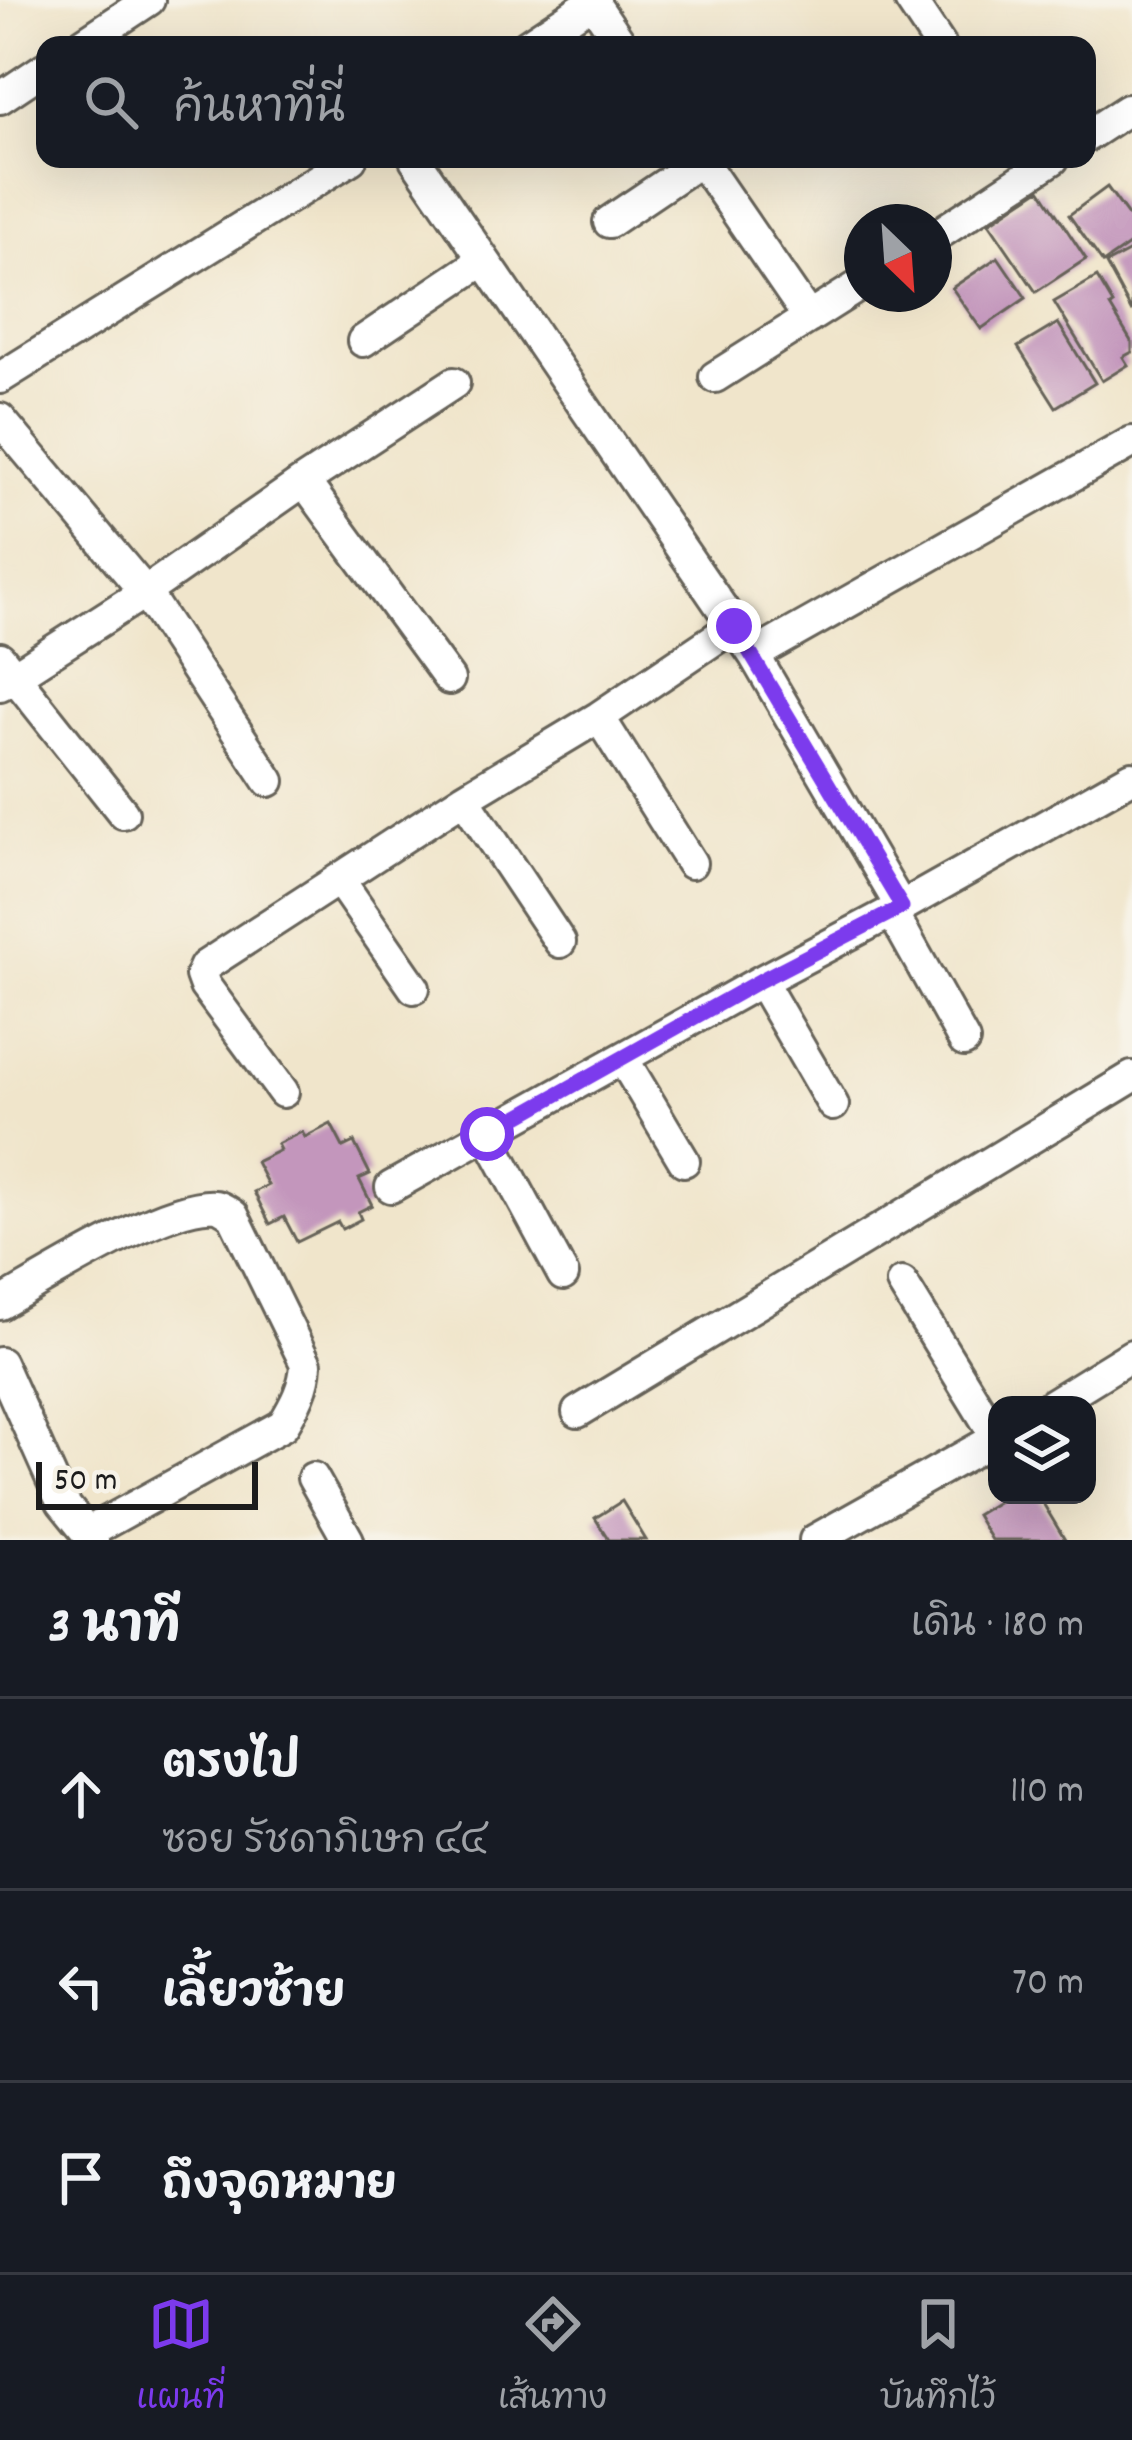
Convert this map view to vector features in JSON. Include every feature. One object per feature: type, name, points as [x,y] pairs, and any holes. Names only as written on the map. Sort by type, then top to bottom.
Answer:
[{"type":"street","points":[[94,36],[149,0]]},
{"type":"street","points":[[910,0],[934,36]]},
{"type":"street","points":[[540,36],[594,1],[616,36]]},
{"type":"street","points":[[0,98],[36,74]]},
{"type":"street","points":[[1096,130],[1127,110]]},
{"type":"street","points":[[0,378],[337,168]]},
{"type":"street","points":[[421,168],[754,655],[897,909],[964,1041]]},
{"type":"street","points":[[609,222],[687,168]]},
{"type":"street","points":[[706,168],[809,318]]},
{"type":"street","points":[[952,224],[1027,168]]},
{"type":"street","points":[[363,341],[484,260]]},
{"type":"street","points":[[715,377],[844,296]]},
{"type":"street","points":[[123,813],[4,673],[145,592],[454,383]]},
{"type":"street","points":[[0,419],[145,592],[269,781]]},
{"type":"street","points":[[754,655],[1132,442]]},
{"type":"street","points":[[304,481],[449,679]]},
{"type":"street","points":[[283,1092],[205,986],[201,975],[206,966],[734,626]]},
{"type":"street","points":[[599,717],[691,863]]},
{"type":"street","points":[[391,1187],[1132,777]]},
{"type":"street","points":[[464,798],[560,942]]},
{"type":"street","points":[[340,881],[414,988]]},
{"type":"street","points":[[761,980],[833,1105]]},
{"type":"street","points":[[623,1060],[684,1161]]},
{"type":"street","points":[[578,1412],[1132,1077]]},
{"type":"street","points":[[487,1134],[563,1275]]},
{"type":"street","points":[[0,1304],[131,1231],[194,1208],[219,1206],[232,1215],[306,1364],[296,1405],[283,1425],[90,1536],[62,1502],[0,1363]]},
{"type":"street","points":[[902,1283],[988,1423]]},
{"type":"street","points":[[1066,1396],[1132,1355]]},
{"type":"street","points":[[815,1540],[988,1443]]},
{"type":"street","points":[[313,1478],[348,1540]]},
{"type":"building","points":[[1107,187],[1132,221],[1132,243],[1103,263],[1069,215]]},
{"type":"building","points":[[1040,189],[1086,259],[1036,292],[989,223]]},
{"type":"building","points":[[1132,250],[1132,312],[1106,264]]},
{"type":"building","points":[[998,257],[1026,298],[981,329],[952,288]]},
{"type":"building","points":[[1097,277],[1132,343],[1132,352],[1123,357],[1128,365],[1102,381],[1054,302]]},
{"type":"building","points":[[1058,323],[1095,383],[1056,407],[1018,347]]},
{"type":"building","points":[[331,1124],[343,1147],[354,1142],[370,1174],[359,1179],[372,1205],[358,1212],[361,1219],[342,1229],[338,1222],[297,1242],[284,1217],[270,1224],[254,1192],[268,1185],[256,1162],[280,1150],[277,1144]]},
{"type":"building","points":[[622,1501],[646,1540],[609,1540],[595,1518]]},
{"type":"building","points":[[994,1504],[1043,1504],[1065,1540],[991,1540],[976,1515]]},
{"type":"route","points":[[487,1134],[761,980],[902,907],[734,626]]}]
